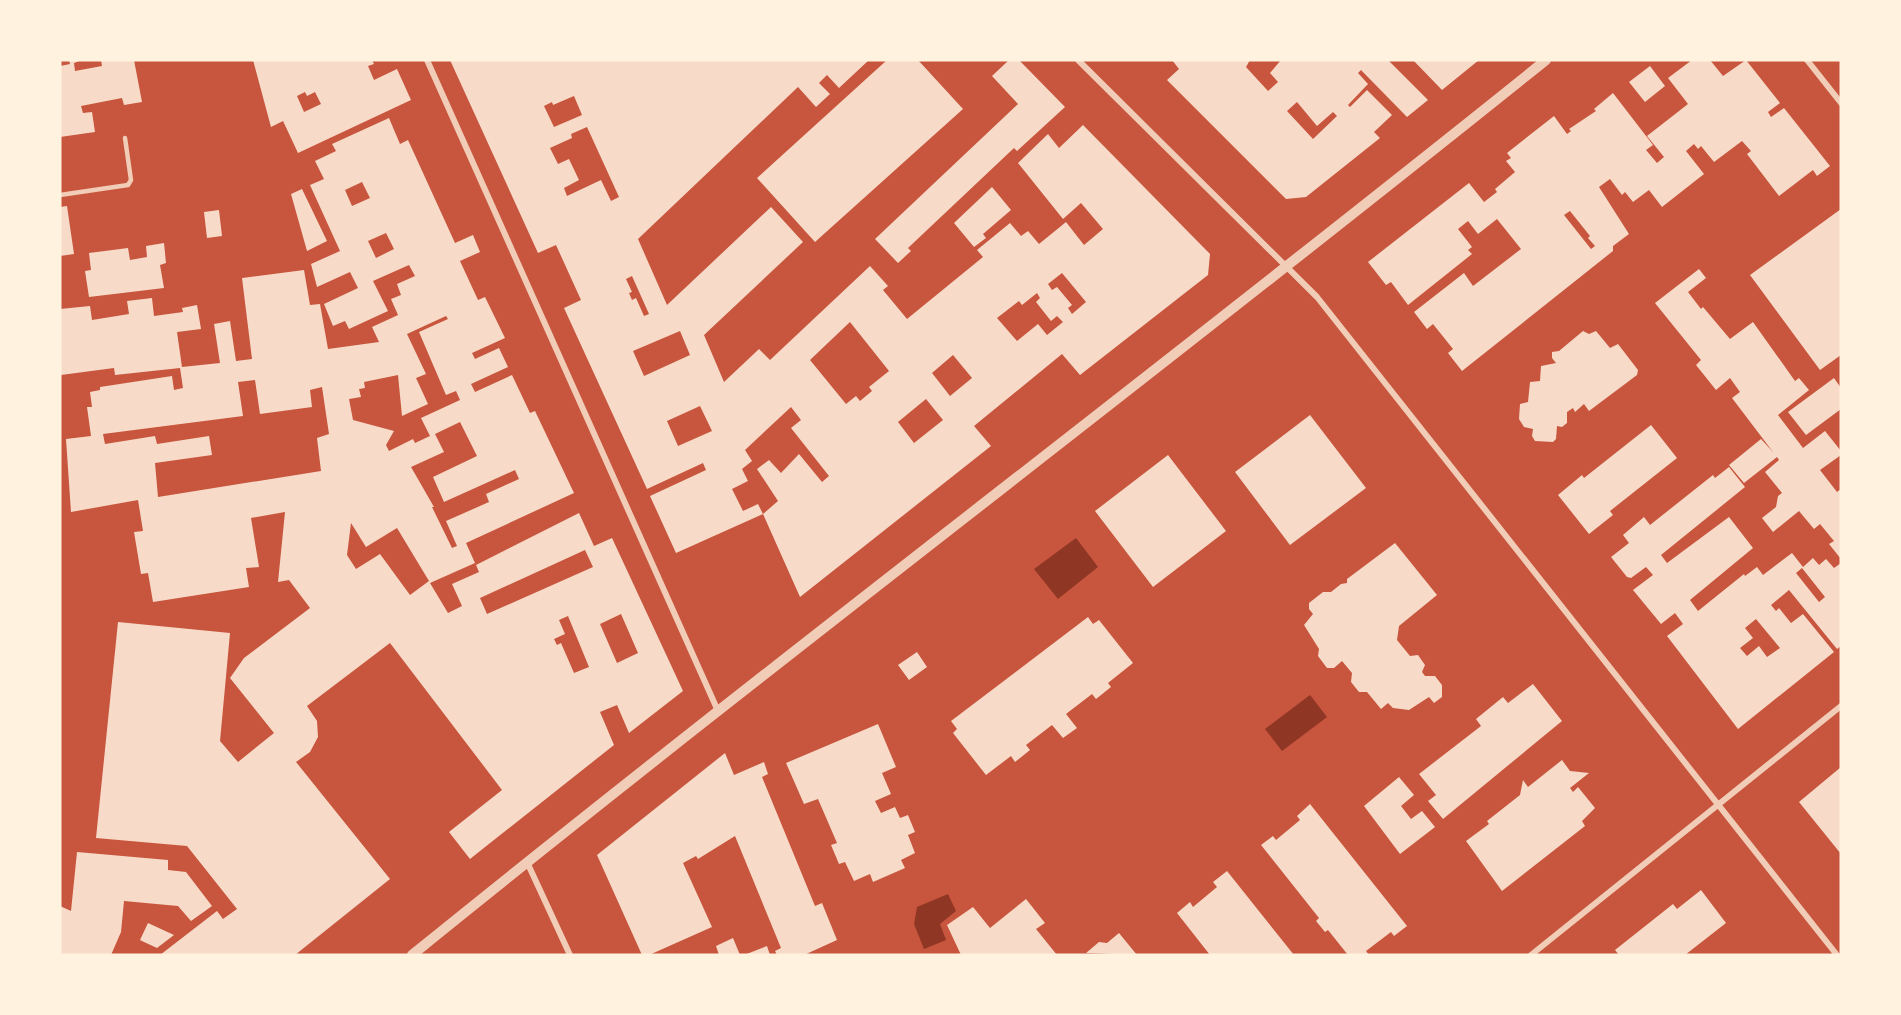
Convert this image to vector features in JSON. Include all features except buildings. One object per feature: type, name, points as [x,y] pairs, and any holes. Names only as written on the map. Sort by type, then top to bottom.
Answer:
[{"type":"street","points":[[427,60],[718,711]]},
{"type":"street","points":[[1078,60],[1317,297],[1362,351],[1837,955]]},
{"type":"street","points":[[412,955],[718,711],[1546,60]]},
{"type":"street","points":[[1807,60],[1841,103]]},
{"type":"street","points":[[1531,955],[1841,706]]},
{"type":"street","points":[[527,862],[570,955]]},
{"type":"lane","points":[[60,195],[128,185],[130,180],[125,138]]},
{"type":"shaded area","points":[[1076,538],[1098,567],[1058,599],[1034,569]]},
{"type":"shaded area","points":[[1310,695],[1327,717],[1282,751],[1265,729]]},
{"type":"shaded area","points":[[948,894],[956,911],[940,924],[946,940],[924,949],[914,924],[917,907]]}]
